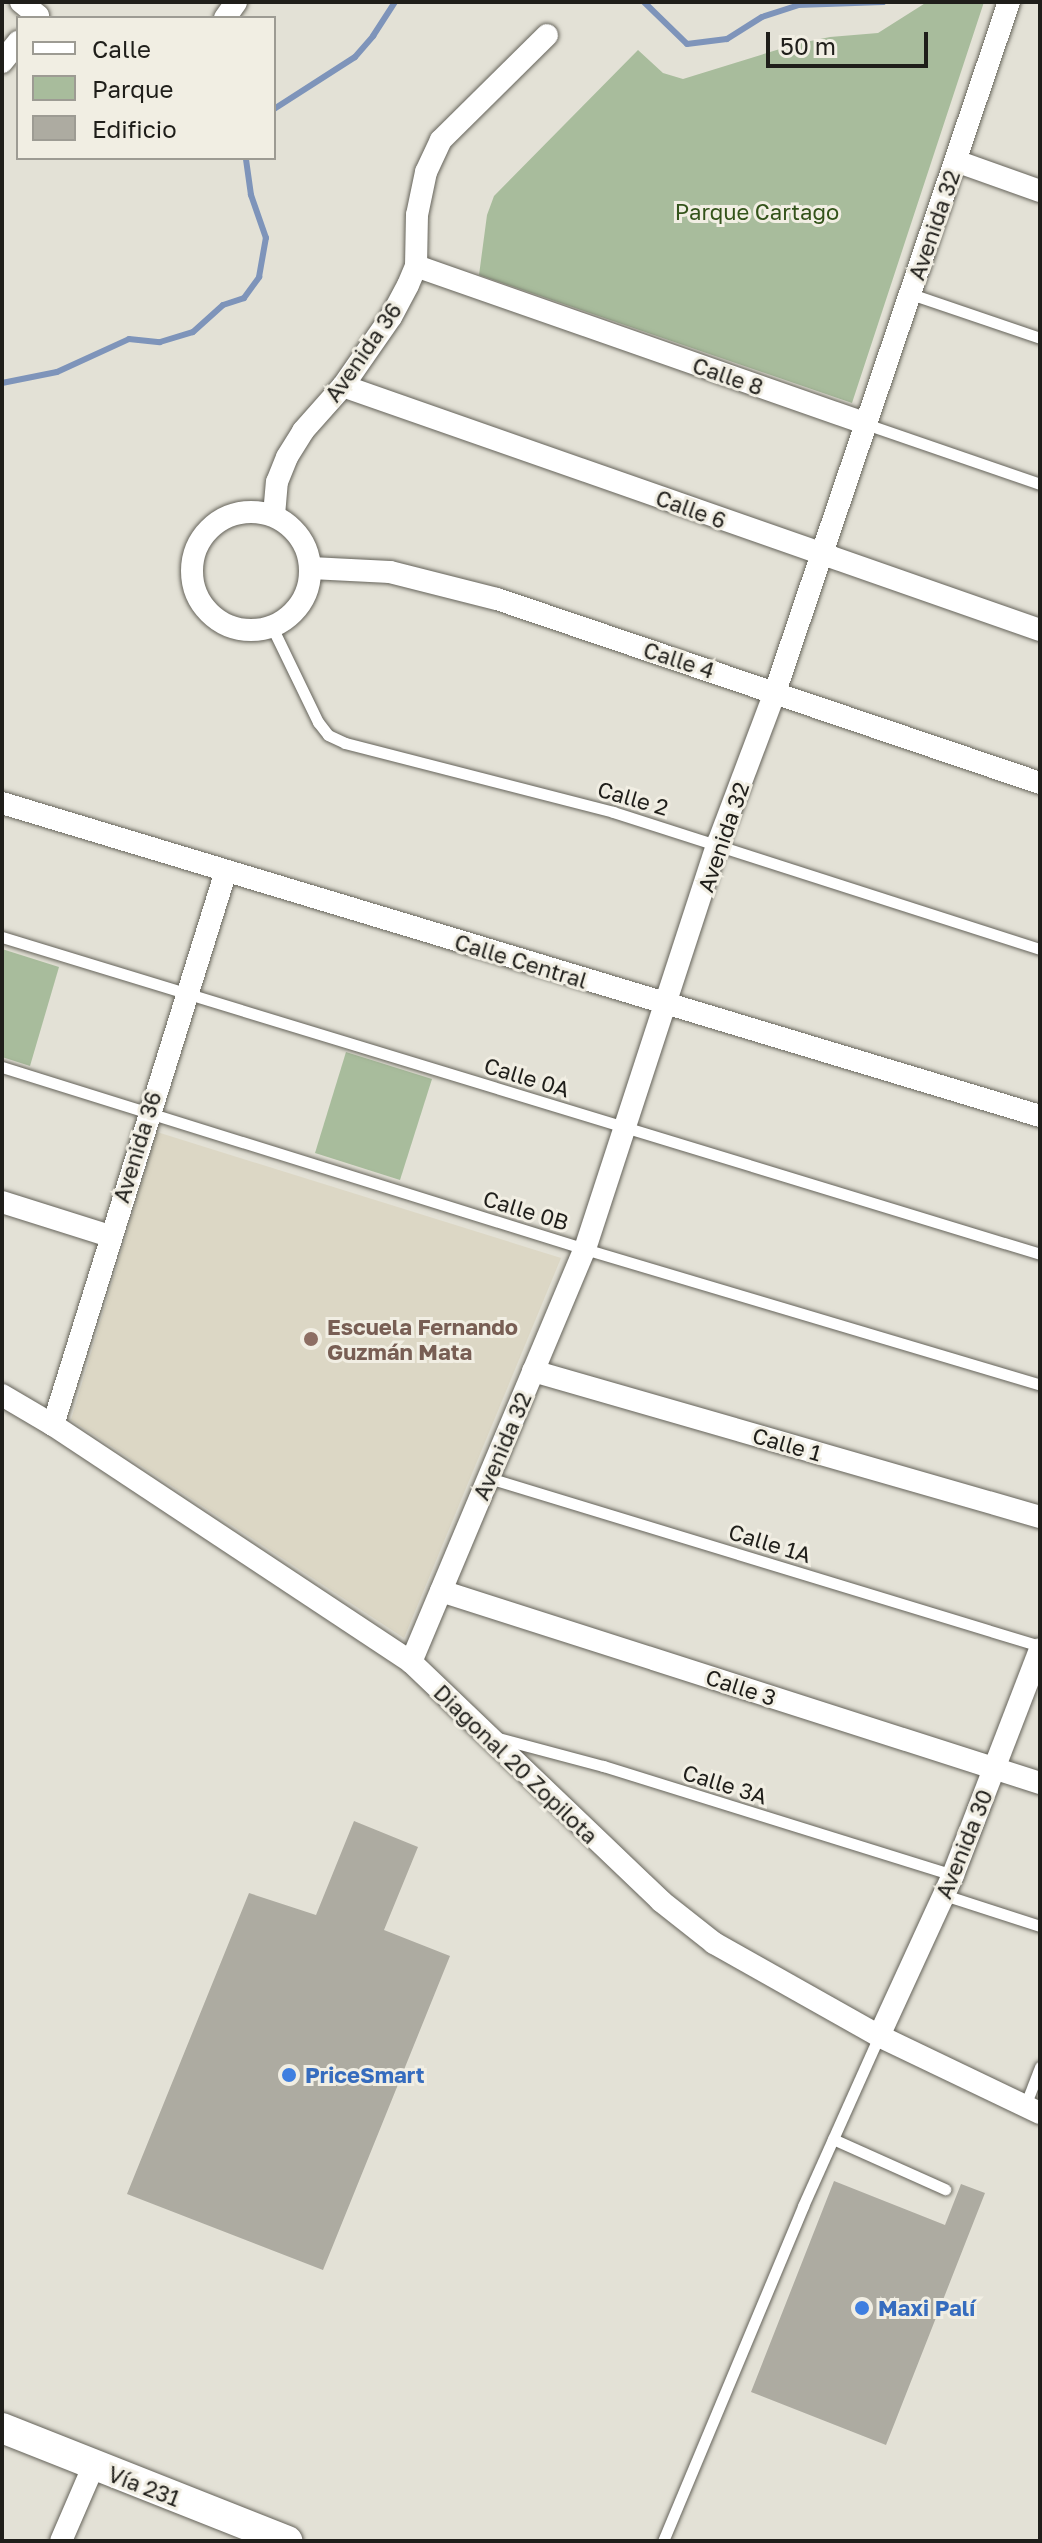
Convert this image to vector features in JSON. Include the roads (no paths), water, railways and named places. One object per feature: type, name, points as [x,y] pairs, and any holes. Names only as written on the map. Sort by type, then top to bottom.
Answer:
[{"type":"main road","name":"Vía 231","points":[[2,2428],[93,2467],[287,2541]]},
{"type":"street","name":"Avenida 32","points":[[411,1662],[585,1249],[668,1006],[718,843],[775,692],[1009,2]]},
{"type":"street","name":"Avenida 36","points":[[274,515],[277,482],[287,457],[303,431],[343,386],[391,317],[416,266],[417,215],[426,172],[441,140],[547,35]]},
{"type":"street","points":[[2,62],[16,44]]},
{"type":"street","points":[[956,161],[1040,191]]},
{"type":"street","name":"Calle 8","points":[[416,266],[866,424]]},
{"type":"street","name":"Calle 6","points":[[343,386],[821,556],[1040,630]]},
{"type":"street","points":[[255,511],[274,515],[293,528],[306,546],[311,568],[309,587],[301,604],[288,618],[272,627],[254,631],[234,629],[217,621],[203,607],[194,590],[191,571],[194,552],[204,535],[218,521],[235,513],[255,511]]},
{"type":"street","name":"Calle 4","points":[[311,568],[390,572],[430,580],[775,692],[1040,783]]},
{"type":"street","name":"Calle Central","points":[[2,803],[1040,1116]]},
{"type":"street","name":"Avenida 36","points":[[53,1425],[147,1113],[226,871]]},
{"type":"street","points":[[2,1202],[110,1236]]},
{"type":"street","name":"Calle 1","points":[[533,1371],[1040,1517]]},
{"type":"street","name":"Diagonal 20 Zopilota","points":[[2,1395],[53,1425],[411,1662],[662,1902],[714,1943],[879,2036],[1033,2110]]},
{"type":"street","name":"Calle 3","points":[[441,1591],[1040,1783]]},
{"type":"street","name":"Avenida 30","points":[[879,2036],[949,1885],[1040,1647]]},
{"type":"street","points":[[61,2541],[93,2467]]},
{"type":"lane","points":[[911,294],[1040,338]]},
{"type":"lane","name":"Calle 8","points":[[866,424],[1040,484]]},
{"type":"lane","name":"Calle 2","points":[[272,627],[318,722],[328,735],[718,843],[1040,949]]},
{"type":"lane","name":"Calle 0A","points":[[2,937],[1040,1254]]},
{"type":"lane","name":"Calle 0B","points":[[2,1067],[585,1249],[1040,1385]]},
{"type":"lane","name":"Calle 1A","points":[[489,1478],[1040,1647]]},
{"type":"lane","name":"Calle 3A","points":[[484,1735],[603,1766],[949,1885],[1040,1926]]},
{"type":"lane","points":[[663,2541],[879,2036]]},
{"type":"lane","points":[[1033,2110],[1040,2067]]},
{"type":"lane","points":[[833,2139],[945,2189]]},
{"type":"waterway","points":[[276,108],[355,57],[395,2]]},
{"type":"waterway","points":[[644,2],[687,44],[727,39],[762,17],[798,5],[883,2]]},
{"type":"waterway","points":[[2,383],[57,372],[129,339],[160,342],[193,332],[223,305],[244,298],[259,277],[266,238],[251,195],[246,160]]},
{"type":"place","name":"Escuela Fernando Guzmán Mata","points":[[311,1339]]},
{"type":"place","name":"PriceSmart","points":[[289,2075]]},
{"type":"place","name":"Maxi Palí","points":[[862,2308]]},
{"type":"park label","name":"Parque Cartago","points":[[757,212]]}]
